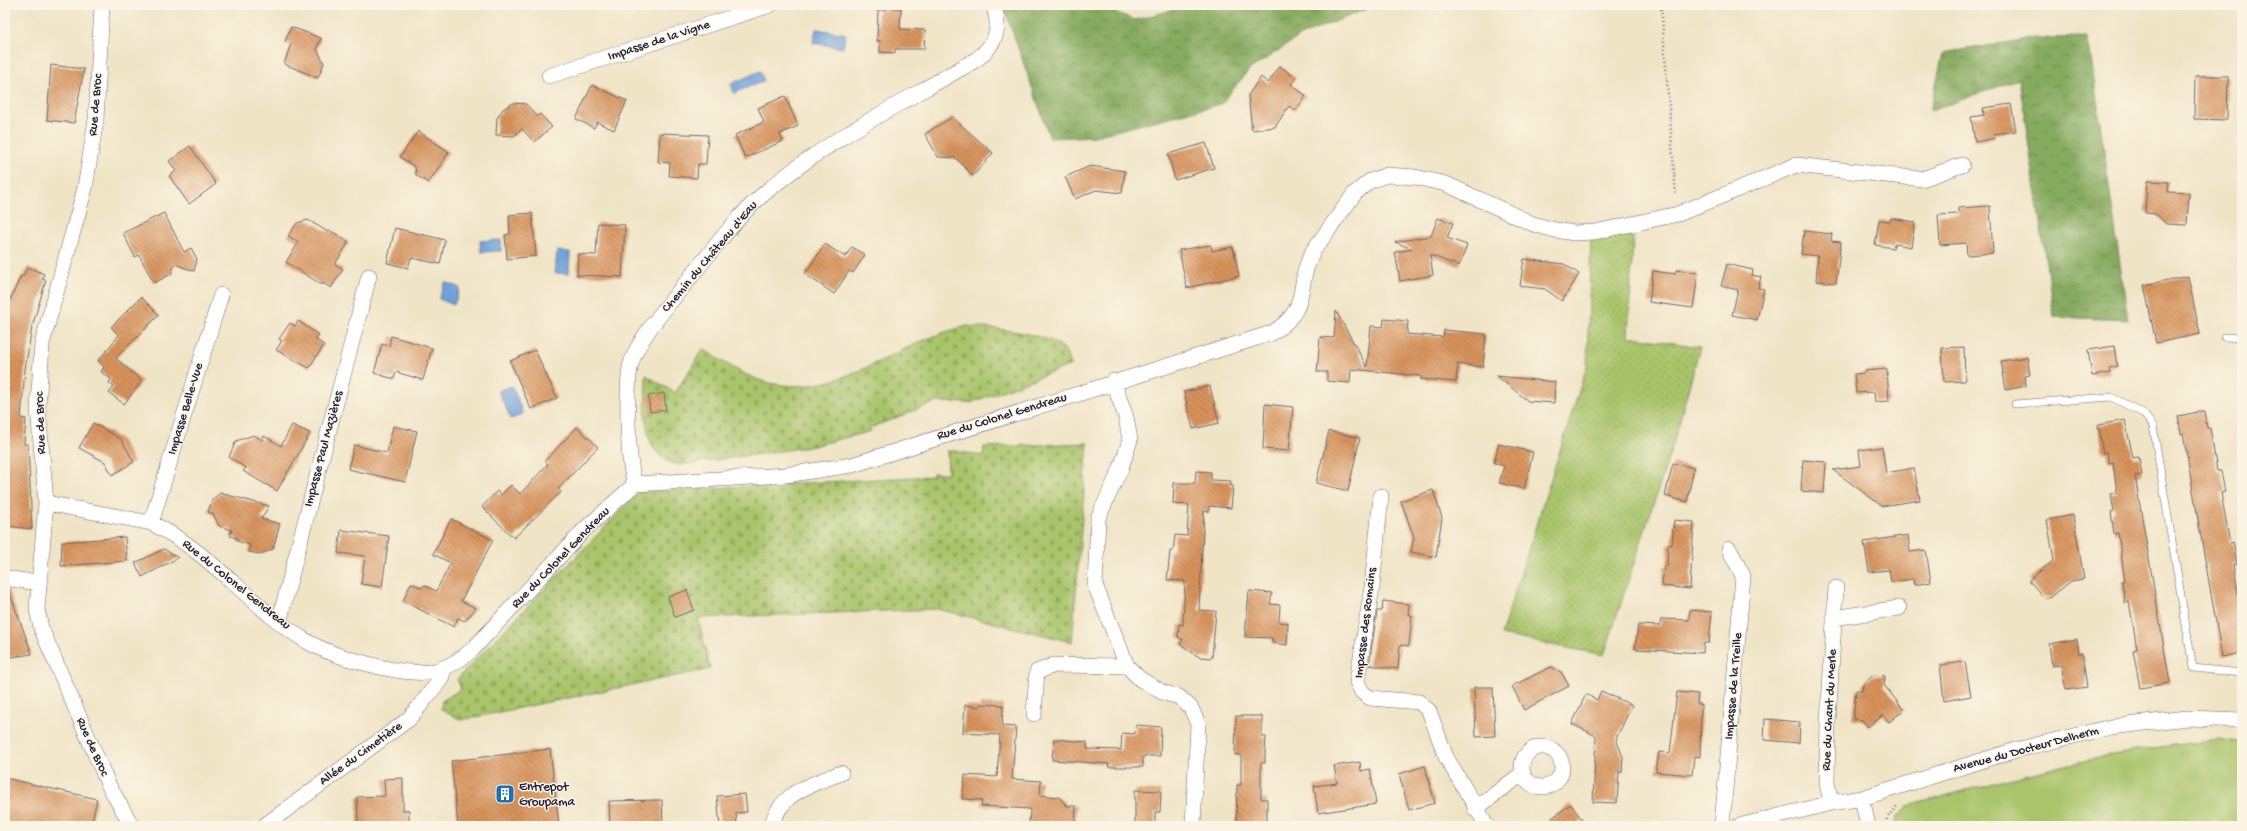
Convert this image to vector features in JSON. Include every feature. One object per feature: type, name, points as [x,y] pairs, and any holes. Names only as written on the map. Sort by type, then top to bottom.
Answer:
[{"type":"street","name":"Rue de Broc","points":[[102,5],[96,120],[85,188],[42,344],[38,408],[46,503],[37,609],[41,628],[109,786],[132,826]]},
{"type":"street","name":"Impasse de la Vigne","points":[[549,76],[770,5]]},
{"type":"street","name":"Chemin du Château d'Eau","points":[[635,484],[628,432],[627,395],[630,366],[638,348],[650,329],[733,224],[757,199],[782,179],[836,141],[977,59],[988,51],[995,41],[998,30],[997,15],[993,5]]},
{"type":"street","name":"Rue du Colonel Gendreau","points":[[46,503],[151,523],[166,530],[209,561],[279,622],[322,650],[344,658],[395,670],[416,673],[444,670],[459,661],[473,649],[585,529],[635,484],[785,475],[852,465],[1113,381],[1272,333],[1293,317],[1298,306],[1308,261],[1337,216],[1360,189],[1370,181],[1387,175],[1415,177],[1446,184],[1533,224],[1574,233],[1595,232],[1678,214],[1796,165],[1922,179],[1962,165]]},
{"type":"street","name":"Impasse Paul Mazières","points":[[279,622],[370,276]]},
{"type":"street","name":"Impasse Belle-Vue","points":[[151,523],[221,295]]},
{"type":"street","points":[[1113,381],[1126,417],[1130,440],[1121,468],[1098,518],[1095,585],[1127,666],[1140,679],[1162,692],[1179,697],[1191,708],[1198,724],[1193,826]]},
{"type":"street","name":"Impasse des Romains","points":[[1381,496],[1372,587],[1357,682],[1362,692],[1370,698],[1419,702],[1429,711],[1446,758],[1475,809],[1487,826]]},
{"type":"street","name":"Impasse de la Treille","points":[[1722,826],[1743,576],[1729,550]]},
{"type":"street","points":[[5,578],[39,583]]},
{"type":"street","name":"Rue du Chant du Merle","points":[[1831,803],[1827,783],[1828,722],[1836,588]]},
{"type":"street","points":[[1834,618],[1899,608]]},
{"type":"street","points":[[1034,714],[1038,672],[1054,665],[1127,666]]},
{"type":"street","name":"Allée du Cimetière","points":[[264,826],[409,719],[441,679],[444,670]]},
{"type":"street","name":"Avenue du Docteur Delherm","points":[[1739,826],[1831,803],[1862,798],[2016,750],[2111,727],[2187,718],[2242,720]]},
{"type":"street","points":[[771,826],[775,812],[785,800],[805,787],[841,773]]},
{"type":"street","points":[[1475,809],[1523,773]]},
{"type":"street","points":[[1862,798],[1868,826]]},
{"type":"lane","points":[[2225,338],[2242,338]]},
{"type":"lane","points":[[2015,404],[2111,397],[2142,413],[2153,426],[2193,668],[2242,673]]},
{"type":"path","points":[[1661,5],[1678,214]]},
{"type":"path","points":[[1886,826],[1887,818],[1900,803]]},
{"type":"green space","points":[[1003,5],[1096,5],[1135,20],[1191,5],[1376,5],[1300,36],[1249,70],[1221,104],[1095,136],[1050,138]]},
{"type":"green space","points":[[2088,37],[2128,320],[2054,317],[2019,79],[1930,111],[1943,53],[2035,38]]},
{"type":"green space","points":[[1634,222],[1628,336],[1700,347],[1674,441],[1604,655],[1501,635],[1587,366],[1591,237]]},
{"type":"green space","points":[[967,326],[1017,332],[1043,338],[1063,348],[1071,365],[970,403],[936,402],[870,428],[871,431],[809,447],[680,465],[666,460],[657,453],[651,442],[647,430],[645,402],[646,375],[675,393],[703,349],[737,370],[759,380],[783,385],[806,385],[828,382],[848,375],[936,335]]},
{"type":"green space","points":[[1088,443],[1072,642],[937,609],[698,618],[710,669],[461,720],[441,709],[442,701],[461,689],[457,679],[639,492],[933,476],[933,473],[948,473],[947,451],[956,451],[983,456],[984,447]]},
{"type":"green space","points":[[2220,740],[2242,744],[2242,826],[1894,826],[1897,817],[1908,806],[1985,785],[2101,757],[2180,744]]},
{"type":"water","points":[[816,29],[846,34],[843,48],[813,43]]},
{"type":"water","points":[[760,71],[764,81],[734,93],[731,84]]},
{"type":"water","points":[[501,240],[501,251],[481,252],[480,241]]},
{"type":"water","points":[[557,251],[570,252],[569,274],[555,273]]},
{"type":"water","points":[[445,282],[460,288],[454,305],[439,299]]},
{"type":"water","points":[[512,386],[523,414],[511,419],[498,391]]},
{"type":"building","points":[[887,8],[901,8],[900,29],[925,30],[924,49],[895,49],[895,53],[880,52],[880,41],[877,41],[878,10],[886,10]]},
{"type":"building","points":[[291,27],[321,38],[317,49],[324,63],[318,78],[284,64],[291,44],[285,42]]},
{"type":"building","points":[[51,65],[84,69],[74,123],[47,120]]},
{"type":"building","points":[[1280,66],[1296,78],[1291,84],[1306,96],[1295,111],[1289,106],[1275,127],[1252,130],[1248,95],[1261,77],[1268,83]]},
{"type":"building","points":[[2195,76],[2228,76],[2227,120],[2194,119]]},
{"type":"building","points":[[592,85],[627,101],[614,130],[597,122],[594,128],[576,119]]},
{"type":"building","points":[[785,96],[798,126],[780,134],[783,141],[745,158],[735,135],[764,122],[758,108]]},
{"type":"building","points":[[513,103],[526,104],[537,116],[540,114],[552,127],[534,142],[522,129],[514,136],[496,135],[497,118],[503,109]]},
{"type":"building","points":[[2011,104],[2016,131],[1994,134],[1995,138],[1975,142],[1971,117],[1984,115],[1983,108]]},
{"type":"building","points":[[952,117],[993,153],[973,176],[956,158],[938,157],[925,134]]},
{"type":"building","points":[[418,131],[449,152],[428,183],[416,175],[415,167],[400,157]]},
{"type":"building","points":[[660,133],[708,135],[706,164],[698,164],[697,178],[669,176],[670,163],[658,162]]},
{"type":"building","points":[[1206,143],[1214,168],[1175,180],[1168,154]]},
{"type":"building","points":[[190,146],[216,184],[189,204],[169,176],[176,171],[169,161]]},
{"type":"building","points":[[1090,166],[1125,171],[1122,193],[1096,190],[1075,199],[1065,177]]},
{"type":"building","points":[[2147,181],[2169,182],[2168,192],[2189,193],[2187,225],[2166,224],[2156,214],[2145,213]]},
{"type":"building","points":[[1990,206],[1993,253],[1967,255],[1966,243],[1940,245],[1938,215],[1958,214],[1958,208]]},
{"type":"building","points":[[164,213],[184,252],[191,248],[197,259],[194,271],[175,264],[171,274],[154,283],[139,255],[135,257],[123,233]]},
{"type":"building","points":[[532,213],[536,256],[507,259],[505,235],[510,234],[509,215]]},
{"type":"building","points":[[1438,218],[1453,223],[1447,238],[1467,245],[1459,266],[1430,255],[1433,275],[1400,281],[1395,252],[1412,249],[1395,242],[1431,236]]},
{"type":"building","points":[[1891,218],[1915,222],[1911,247],[1894,244],[1893,248],[1875,245],[1879,220],[1890,221]]},
{"type":"building","points":[[308,220],[349,242],[335,264],[343,269],[331,288],[323,283],[322,285],[286,262],[299,242],[288,236],[297,223]]},
{"type":"building","points":[[598,223],[625,225],[622,277],[577,275],[578,254],[596,255]]},
{"type":"building","points":[[395,228],[445,240],[440,264],[411,258],[408,268],[387,263]]},
{"type":"building","points":[[1804,231],[1832,234],[1831,241],[1841,242],[1836,283],[1816,281],[1818,256],[1801,254]]},
{"type":"building","points":[[825,244],[845,257],[852,247],[865,255],[853,273],[849,271],[834,294],[805,274]]},
{"type":"building","points":[[1211,245],[1212,251],[1233,247],[1239,276],[1187,288],[1179,250]]},
{"type":"building","points":[[1524,259],[1564,264],[1579,274],[1562,301],[1545,289],[1520,286]]},
{"type":"building","points":[[1727,264],[1753,270],[1752,275],[1761,277],[1758,288],[1764,289],[1757,320],[1732,315],[1738,290],[1721,286]]},
{"type":"building","points":[[28,267],[44,274],[42,279],[46,280],[32,327],[25,369],[21,418],[26,419],[24,444],[28,444],[32,529],[5,526],[5,311],[21,276],[23,276]]},
{"type":"building","points":[[1676,270],[1698,273],[1693,308],[1649,302],[1653,271],[1675,274]]},
{"type":"building","points":[[2188,276],[2200,334],[2156,343],[2144,285]]},
{"type":"building","points":[[141,297],[159,315],[116,358],[142,381],[124,404],[109,393],[114,387],[109,383],[111,379],[101,372],[104,367],[98,361],[119,335],[111,327]]},
{"type":"building","points":[[1336,311],[1367,367],[1371,326],[1383,327],[1384,319],[1408,321],[1407,334],[1443,337],[1444,330],[1486,334],[1483,367],[1458,364],[1456,382],[1421,379],[1421,376],[1351,369],[1350,383],[1327,381],[1327,372],[1317,372],[1320,337],[1334,338]]},
{"type":"building","points":[[298,321],[319,335],[316,340],[324,345],[309,368],[276,350],[282,341],[279,339],[290,323],[295,326]]},
{"type":"building","points":[[391,336],[432,348],[423,380],[396,372],[394,379],[374,373],[382,344],[389,346]]},
{"type":"building","points":[[2114,346],[2117,366],[2109,368],[2110,373],[2092,376],[2088,350]]},
{"type":"building","points":[[1964,347],[1965,381],[1944,382],[1942,348]]},
{"type":"building","points":[[535,350],[557,398],[531,409],[510,361]]},
{"type":"building","points":[[2027,357],[2030,375],[2025,376],[2026,386],[2006,390],[2001,361]]},
{"type":"building","points":[[1887,369],[1889,401],[1875,402],[1874,392],[1856,393],[1854,374],[1864,373],[1864,371]]},
{"type":"building","points":[[1497,376],[1555,382],[1554,403],[1528,401]]},
{"type":"building","points":[[1210,386],[1219,423],[1193,429],[1184,392]]},
{"type":"building","points":[[664,393],[666,410],[650,412],[648,396]]},
{"type":"building","points":[[1265,404],[1293,407],[1289,451],[1263,449]]},
{"type":"building","points":[[2204,411],[2207,428],[2210,428],[2217,471],[2221,471],[2225,492],[2221,493],[2230,543],[2233,542],[2237,564],[2233,564],[2242,615],[2242,653],[2222,657],[2183,433],[2181,434],[2178,416]]},
{"type":"building","points":[[2125,420],[2133,458],[2139,457],[2142,475],[2135,476],[2170,683],[2140,688],[2133,650],[2137,649],[2129,602],[2125,603],[2122,581],[2125,581],[2118,533],[2114,534],[2111,512],[2114,511],[2111,494],[2117,493],[2113,462],[2109,463],[2107,452],[2103,453],[2098,425]]},
{"type":"building","points":[[93,423],[121,439],[134,462],[112,475],[105,462],[79,448]]},
{"type":"building","points":[[292,425],[310,433],[277,491],[243,471],[246,468],[229,457],[236,441],[254,435],[262,440],[264,436],[281,446]]},
{"type":"building","points":[[393,426],[417,431],[405,482],[348,469],[354,445],[387,453]]},
{"type":"building","points":[[577,427],[598,447],[558,489],[561,492],[514,538],[482,507],[497,491],[501,495],[511,485],[520,494],[548,464],[545,461]]},
{"type":"building","points":[[1329,431],[1360,438],[1348,491],[1316,483]]},
{"type":"building","points":[[1499,444],[1533,452],[1524,489],[1499,483],[1504,466],[1494,463]]},
{"type":"building","points":[[1882,447],[1886,473],[1914,468],[1920,500],[1882,506],[1833,470],[1861,466],[1859,450]]},
{"type":"building","points":[[1803,460],[1826,462],[1824,493],[1801,491]]},
{"type":"building","points":[[1673,463],[1694,468],[1687,502],[1665,496]]},
{"type":"building","points":[[1196,471],[1211,472],[1211,480],[1231,481],[1230,485],[1233,486],[1231,508],[1209,506],[1209,512],[1204,511],[1199,610],[1216,611],[1212,658],[1199,657],[1180,644],[1183,640],[1178,637],[1179,624],[1183,625],[1185,581],[1167,580],[1170,551],[1173,551],[1175,535],[1187,536],[1189,505],[1173,504],[1174,483],[1195,483]]},
{"type":"building","points":[[1433,490],[1442,518],[1436,557],[1411,552],[1414,537],[1401,501]]},
{"type":"building","points":[[220,493],[269,506],[261,519],[280,524],[273,549],[260,554],[249,552],[250,545],[237,541],[237,538],[230,536],[232,530],[219,526],[213,514],[208,512],[212,500]]},
{"type":"building","points":[[2073,515],[2084,579],[2071,581],[2050,598],[2044,598],[2029,580],[2054,560],[2047,520]]},
{"type":"building","points":[[451,519],[493,540],[461,601],[476,608],[465,621],[458,618],[454,627],[403,601],[411,583],[422,588],[424,585],[436,591],[451,563],[433,554]]},
{"type":"building","points":[[1674,520],[1694,522],[1690,589],[1662,586],[1664,566],[1667,566],[1668,544],[1672,545]]},
{"type":"building","points":[[341,530],[389,536],[382,587],[361,584],[365,556],[338,553]]},
{"type":"building","points":[[1908,535],[1910,552],[1926,550],[1931,582],[1914,585],[1913,579],[1891,582],[1889,570],[1869,572],[1864,542]]},
{"type":"building","points":[[125,537],[127,561],[61,566],[62,542]]},
{"type":"building","points":[[164,549],[178,558],[142,577],[135,563]]},
{"type":"building","points":[[5,587],[8,588],[32,654],[5,658]]},
{"type":"building","points":[[687,590],[694,610],[675,617],[668,597]]},
{"type":"building","points":[[1249,591],[1272,593],[1270,604],[1280,605],[1279,622],[1288,623],[1287,645],[1272,643],[1272,638],[1245,637]]},
{"type":"building","points":[[1383,601],[1409,604],[1408,615],[1412,615],[1409,646],[1400,645],[1398,669],[1369,665],[1377,611],[1382,611]]},
{"type":"building","points":[[1690,610],[1712,612],[1709,643],[1704,643],[1703,653],[1635,649],[1638,625],[1660,626],[1661,619],[1689,620]]},
{"type":"building","points":[[2077,639],[2079,654],[2082,653],[2087,687],[2066,690],[2061,665],[2052,666],[2049,644]]},
{"type":"building","points":[[1965,662],[1971,696],[1944,701],[1940,665]]},
{"type":"building","points":[[1551,667],[1561,672],[1569,686],[1524,710],[1512,686]]},
{"type":"building","points":[[1874,675],[1885,676],[1884,685],[1904,710],[1889,722],[1883,715],[1868,727],[1862,720],[1853,719],[1856,690],[1862,691],[1863,684]]},
{"type":"building","points":[[1474,687],[1493,687],[1495,736],[1476,737]]},
{"type":"building","points":[[1601,691],[1632,705],[1616,739],[1623,757],[1622,772],[1619,772],[1617,803],[1593,802],[1596,736],[1572,724],[1586,694],[1597,700]]},
{"type":"building","points":[[1677,692],[1698,694],[1697,704],[1701,704],[1700,757],[1694,756],[1692,775],[1656,772],[1659,752],[1670,753]]},
{"type":"building","points":[[980,704],[1003,705],[1002,726],[1016,727],[1012,779],[1041,781],[1040,795],[1059,797],[1067,806],[1076,806],[1075,826],[1029,826],[1030,809],[981,806],[982,800],[962,799],[965,775],[997,777],[1000,735],[963,733],[965,705],[980,707]]},
{"type":"building","points":[[1236,716],[1262,716],[1262,737],[1266,737],[1265,763],[1261,763],[1261,799],[1267,799],[1267,824],[1264,824],[1264,826],[1241,826],[1241,824],[1236,824],[1237,785],[1241,785],[1241,755],[1235,755]]},
{"type":"building","points":[[1765,719],[1800,722],[1799,743],[1764,740]]},
{"type":"building","points":[[1136,725],[1161,727],[1160,756],[1143,756],[1143,767],[1108,767],[1109,764],[1052,760],[1054,739],[1087,742],[1087,749],[1121,750],[1122,733],[1135,734]]},
{"type":"building","name":"Entrepot Groupama","points":[[550,749],[559,826],[458,826],[451,761]]},
{"type":"building","points":[[1360,762],[1361,771],[1370,769],[1376,804],[1318,813],[1314,786],[1337,783],[1334,766]]},
{"type":"building","points":[[1425,766],[1435,803],[1409,810],[1399,774]]},
{"type":"building","points":[[5,778],[97,799],[91,826],[5,826]]},
{"type":"building","points":[[403,778],[403,810],[409,810],[409,826],[358,826],[357,797],[385,796],[384,779]]},
{"type":"building","points":[[1135,790],[1161,791],[1160,812],[1155,812],[1155,826],[1135,826]]},
{"type":"building","points":[[745,794],[747,812],[736,813],[737,826],[720,826],[717,796]]},
{"type":"building","points":[[662,800],[663,826],[610,826],[609,801]]},
{"type":"building","points":[[1571,804],[1582,820],[1573,826],[1541,826]]},
{"type":"place","name":"Entrepot Groupama","points":[[505,794]]}]
